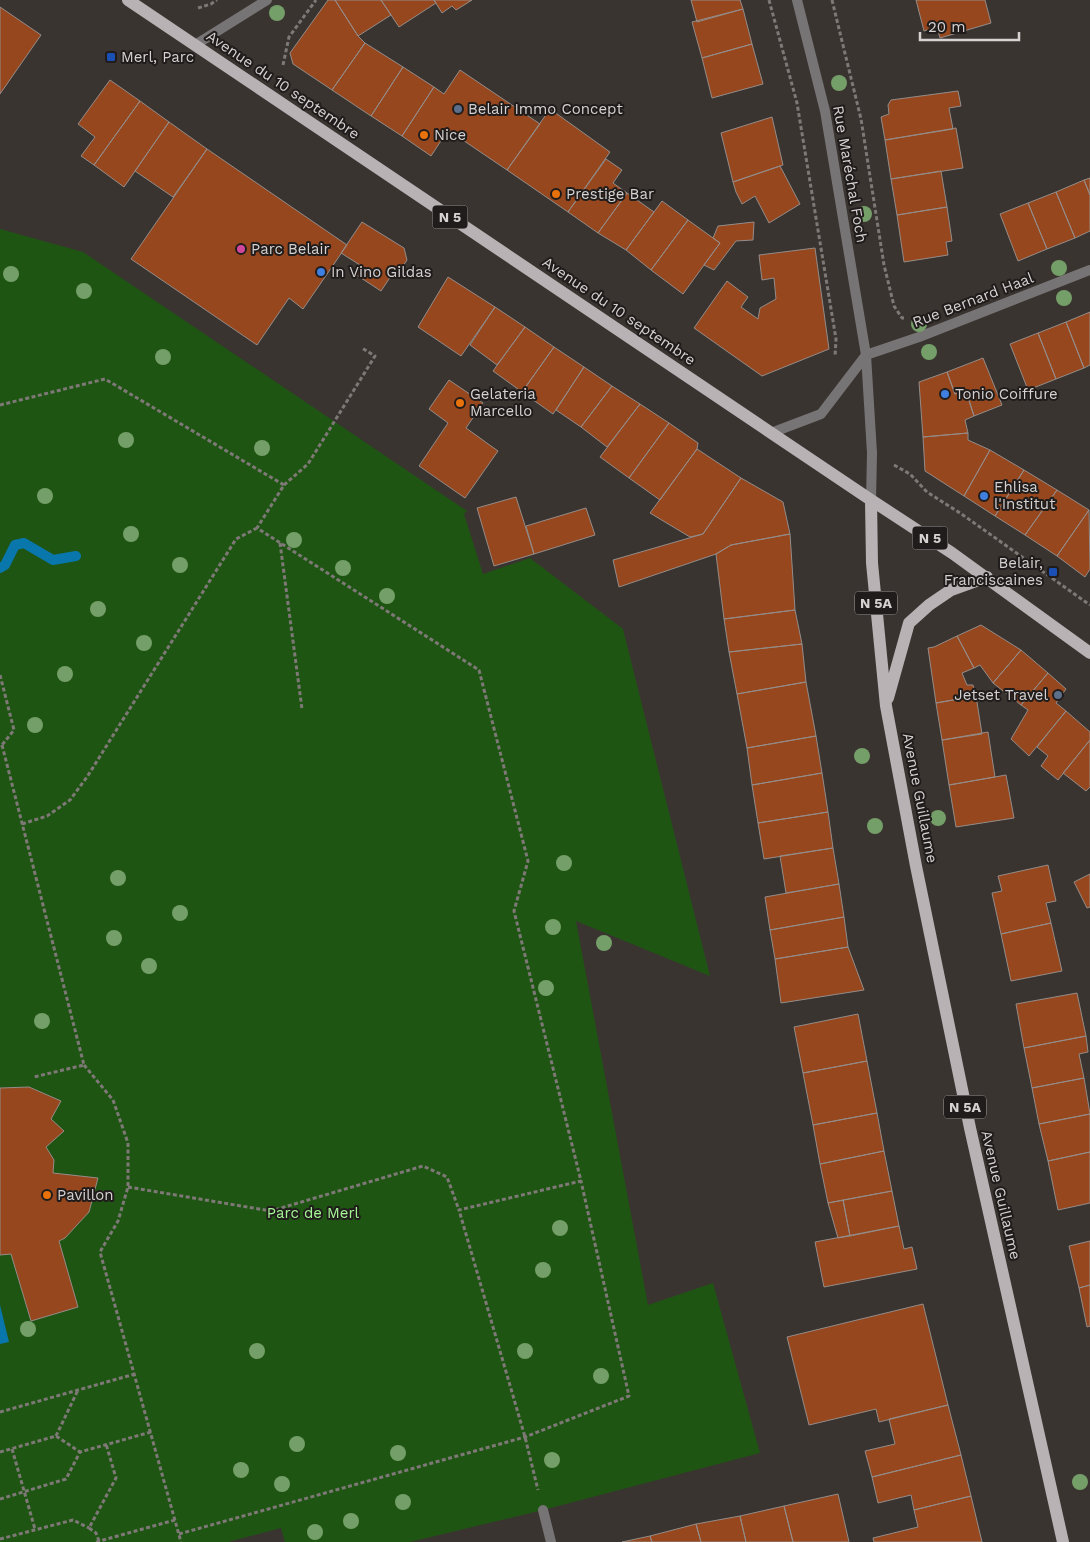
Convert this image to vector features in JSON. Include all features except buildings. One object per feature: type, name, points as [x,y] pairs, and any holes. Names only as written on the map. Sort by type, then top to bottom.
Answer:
[{"type":"main road","name":"Avenue du 10 septembre","points":[[128,0],[987,577],[1090,653]]},
{"type":"main road","name":"Avenue Guillaume","points":[[872,500],[872,563],[886,706],[916,866],[970,1128],[1062,1542]]},
{"type":"main road","name":"Avenue Guillaume","points":[[886,706],[909,623],[929,605],[951,590],[987,577]]},
{"type":"street","points":[[195,45],[267,0]]},
{"type":"street","name":"Rue Maréchal Foch","points":[[797,0],[825,111],[866,355],[872,453],[872,500]]},
{"type":"street","name":"Rue Bernard Haal","points":[[866,355],[919,337],[1090,270]]},
{"type":"street","points":[[771,433],[821,414],[866,355]]},
{"type":"street","points":[[543,1510],[551,1542]]},
{"type":"path","points":[[198,8],[217,0]]},
{"type":"path","points":[[283,65],[289,36],[316,0]]},
{"type":"path","points":[[769,0],[797,103],[836,339],[835,363]]},
{"type":"path","points":[[832,0],[861,119],[884,265],[894,306],[902,318],[907,319]]},
{"type":"path","points":[[22,824],[47,816],[70,800],[87,777],[236,539],[257,528],[284,485],[308,464],[375,356],[362,348]]},
{"type":"path","points":[[0,405],[105,379],[284,485]]},
{"type":"path","points":[[872,453],[910,474],[927,492],[960,513],[1090,605]]},
{"type":"path","points":[[179,1534],[526,1437],[629,1396],[581,1181],[514,911],[528,861],[479,670],[257,528]]},
{"type":"path","points":[[280,543],[302,709]]},
{"type":"path","points":[[0,675],[14,730],[1,746],[84,1065],[113,1100],[128,1143],[128,1187],[118,1221],[100,1252],[181,1542]]},
{"type":"path","points":[[34,1077],[84,1065]]},
{"type":"path","points":[[128,1187],[271,1211],[423,1166],[448,1177],[526,1437],[543,1510]]},
{"type":"path","points":[[459,1210],[581,1181]]},
{"type":"path","points":[[0,1412],[135,1374]]},
{"type":"path","points":[[0,1452],[56,1436],[78,1390]]},
{"type":"path","points":[[0,1499],[66,1479],[80,1452],[151,1432]]},
{"type":"path","points":[[56,1436],[80,1452]]},
{"type":"path","points":[[89,1528],[116,1478],[106,1444]]},
{"type":"path","points":[[12,1449],[35,1529]]},
{"type":"path","points":[[0,1539],[73,1520],[96,1533],[98,1541],[175,1520]]},
{"type":"green space","name":"Parc de Merl","points":[[0,229],[83,252],[467,511],[464,514],[483,574],[530,558],[623,629],[710,976],[576,921],[648,1305],[713,1283],[760,1453],[543,1510],[410,1542],[285,1542],[281,1528],[228,1542],[0,1542]]},
{"type":"water","points":[[0,1305],[9,1342],[0,1344]]},
{"type":"waterway","points":[[0,568],[5,565],[15,545],[24,543],[53,560],[76,556]]},
{"type":"place","name":"Merl, Parc","points":[[111,57]]},
{"type":"place","name":"Belair Immo Concept","points":[[458,109]]},
{"type":"place","name":"Nice","points":[[424,135]]},
{"type":"place","name":"Prestige Bar","points":[[556,194]]},
{"type":"place","name":"Parc Belair","points":[[241,249]]},
{"type":"place","name":"In Vino Gildas","points":[[321,272]]},
{"type":"place","name":"Tonio Coiffure","points":[[945,394]]},
{"type":"place","name":"Gelateria Marcello","points":[[460,403]]},
{"type":"place","name":"Ehlisa l'Institut","points":[[984,496]]},
{"type":"place","name":"Belair, Franciscaines","points":[[1053,572]]},
{"type":"place","name":"Jetset Travel","points":[[1058,695]]},
{"type":"place","name":"Pavillon","points":[[47,1195]]}]
